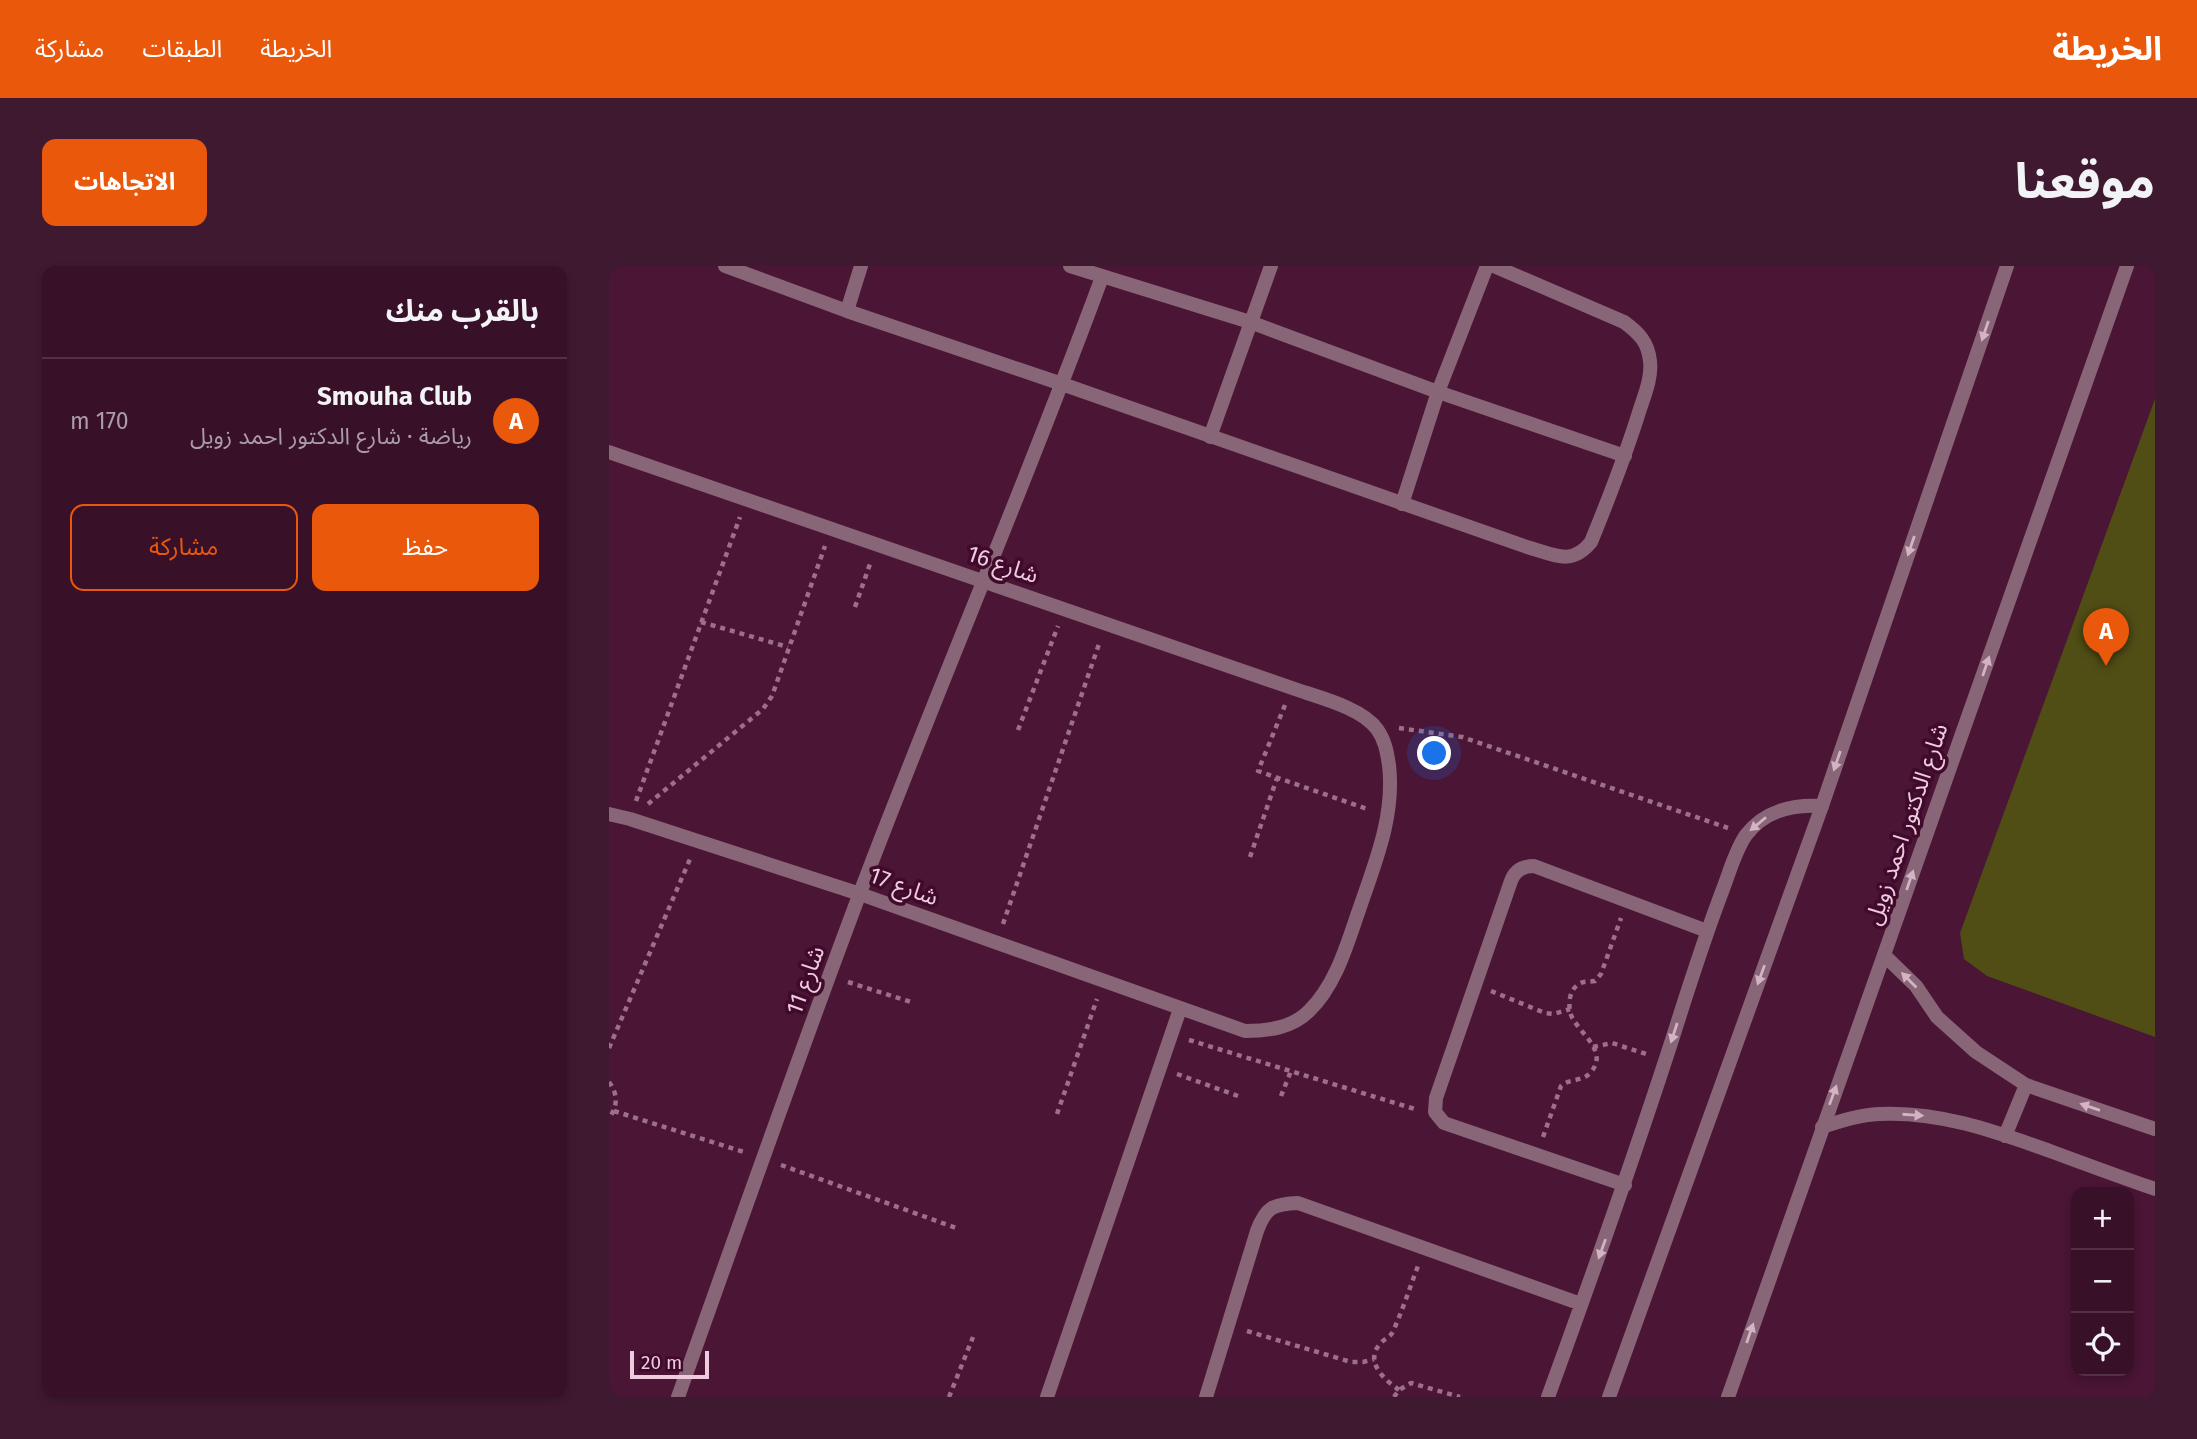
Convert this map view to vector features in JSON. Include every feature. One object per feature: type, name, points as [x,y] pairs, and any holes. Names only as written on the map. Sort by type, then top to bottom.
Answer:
[{"type":"street","points":[[725,266],[847,311],[1527,547],[1567,558],[1575,556],[1584,551],[1591,542],[1625,456],[1649,380],[1647,348],[1641,334],[1624,322],[1495,266]]},
{"type":"street","points":[[847,311],[861,266]]},
{"type":"street","points":[[1070,266],[1250,322],[1438,392],[1625,456]]},
{"type":"street","points":[[1210,437],[1271,266]]},
{"type":"street","points":[[1402,504],[1438,392],[1487,266]]},
{"type":"street","points":[[1609,1397],[1822,806],[2007,266]]},
{"type":"street","name":"شارع الدكتور احمد زويل","points":[[1728,1397],[2127,266]]},
{"type":"street","name":"شارع 11","points":[[678,1397],[860,894],[1102,277]]},
{"type":"street","name":"شارع 16","points":[[609,452],[1291,688],[1355,712],[1377,729]]},
{"type":"street","name":"شارع 17","points":[[609,814],[860,894],[1245,1031],[1268,1031],[1289,1024],[1308,1012],[1323,994],[1349,939],[1378,856],[1388,817],[1391,780],[1384,741],[1377,729]]},
{"type":"street","points":[[1548,1397],[1625,1185],[1707,931],[1739,848],[1758,822],[1772,813],[1788,807],[1822,806]]},
{"type":"street","points":[[1625,1185],[1444,1123],[1434,1105],[1436,1098],[1513,876],[1522,868],[1534,866],[1707,931]]},
{"type":"street","points":[[1884,955],[1916,986],[1937,1017],[1976,1052],[2026,1085],[2155,1129]]},
{"type":"street","points":[[1047,1397],[1180,1009]]},
{"type":"street","points":[[2005,1136],[2026,1085]]},
{"type":"street","points":[[1822,1126],[1851,1117],[1876,1114],[1944,1119],[2005,1136],[2155,1189]]},
{"type":"street","points":[[1206,1397],[1262,1218],[1271,1207],[1282,1203],[1298,1203],[1581,1304]]},
{"type":"path","points":[[630,819],[746,499]]},
{"type":"path","points":[[630,819],[762,709],[772,696],[831,528]]},
{"type":"path","points":[[855,607],[877,544]]},
{"type":"path","points":[[1019,730],[1064,609]]},
{"type":"path","points":[[701,622],[788,647]]},
{"type":"path","points":[[996,943],[1106,624]]},
{"type":"path","points":[[1291,688],[1258,771],[1388,817]]},
{"type":"path","points":[[1377,729],[1404,728],[1462,737],[1747,835]]},
{"type":"path","points":[[1250,857],[1277,778]]},
{"type":"path","points":[[609,1048],[698,841]]},
{"type":"path","points":[[1537,1155],[1558,1091],[1566,1082],[1584,1078],[1591,1072],[1597,1058],[1594,1047],[1575,1023],[1570,1009],[1573,990],[1582,982],[1595,981],[1601,974],[1627,901]]},
{"type":"path","points":[[831,976],[914,1003]]},
{"type":"path","points":[[1057,1114],[1103,981]]},
{"type":"path","points":[[1475,985],[1545,1013],[1554,1014],[1570,1009]]},
{"type":"path","points":[[1171,1035],[1438,1116]]},
{"type":"path","points":[[1594,1047],[1603,1044],[1622,1045],[1665,1061]]},
{"type":"path","points":[[1160,1068],[1238,1096]]},
{"type":"path","points":[[1281,1096],[1291,1071]]},
{"type":"path","points":[[609,1082],[616,1093],[614,1111],[609,1118]]},
{"type":"path","points":[[614,1111],[764,1158],[959,1229]]},
{"type":"path","points":[[1399,1390],[1381,1375],[1374,1359],[1379,1345],[1393,1333],[1425,1248]]},
{"type":"path","points":[[1228,1325],[1352,1362],[1374,1359]]},
{"type":"path","points":[[949,1397],[973,1337]]},
{"type":"path","points":[[1394,1397],[1399,1390],[1411,1383],[1460,1397]]},
{"type":"shaded area","points":[[2155,399],[2155,1037],[1987,976],[1964,959],[1960,933]]},
{"type":"place","name":"Smouha Club","points":[[2106,666]]}]
